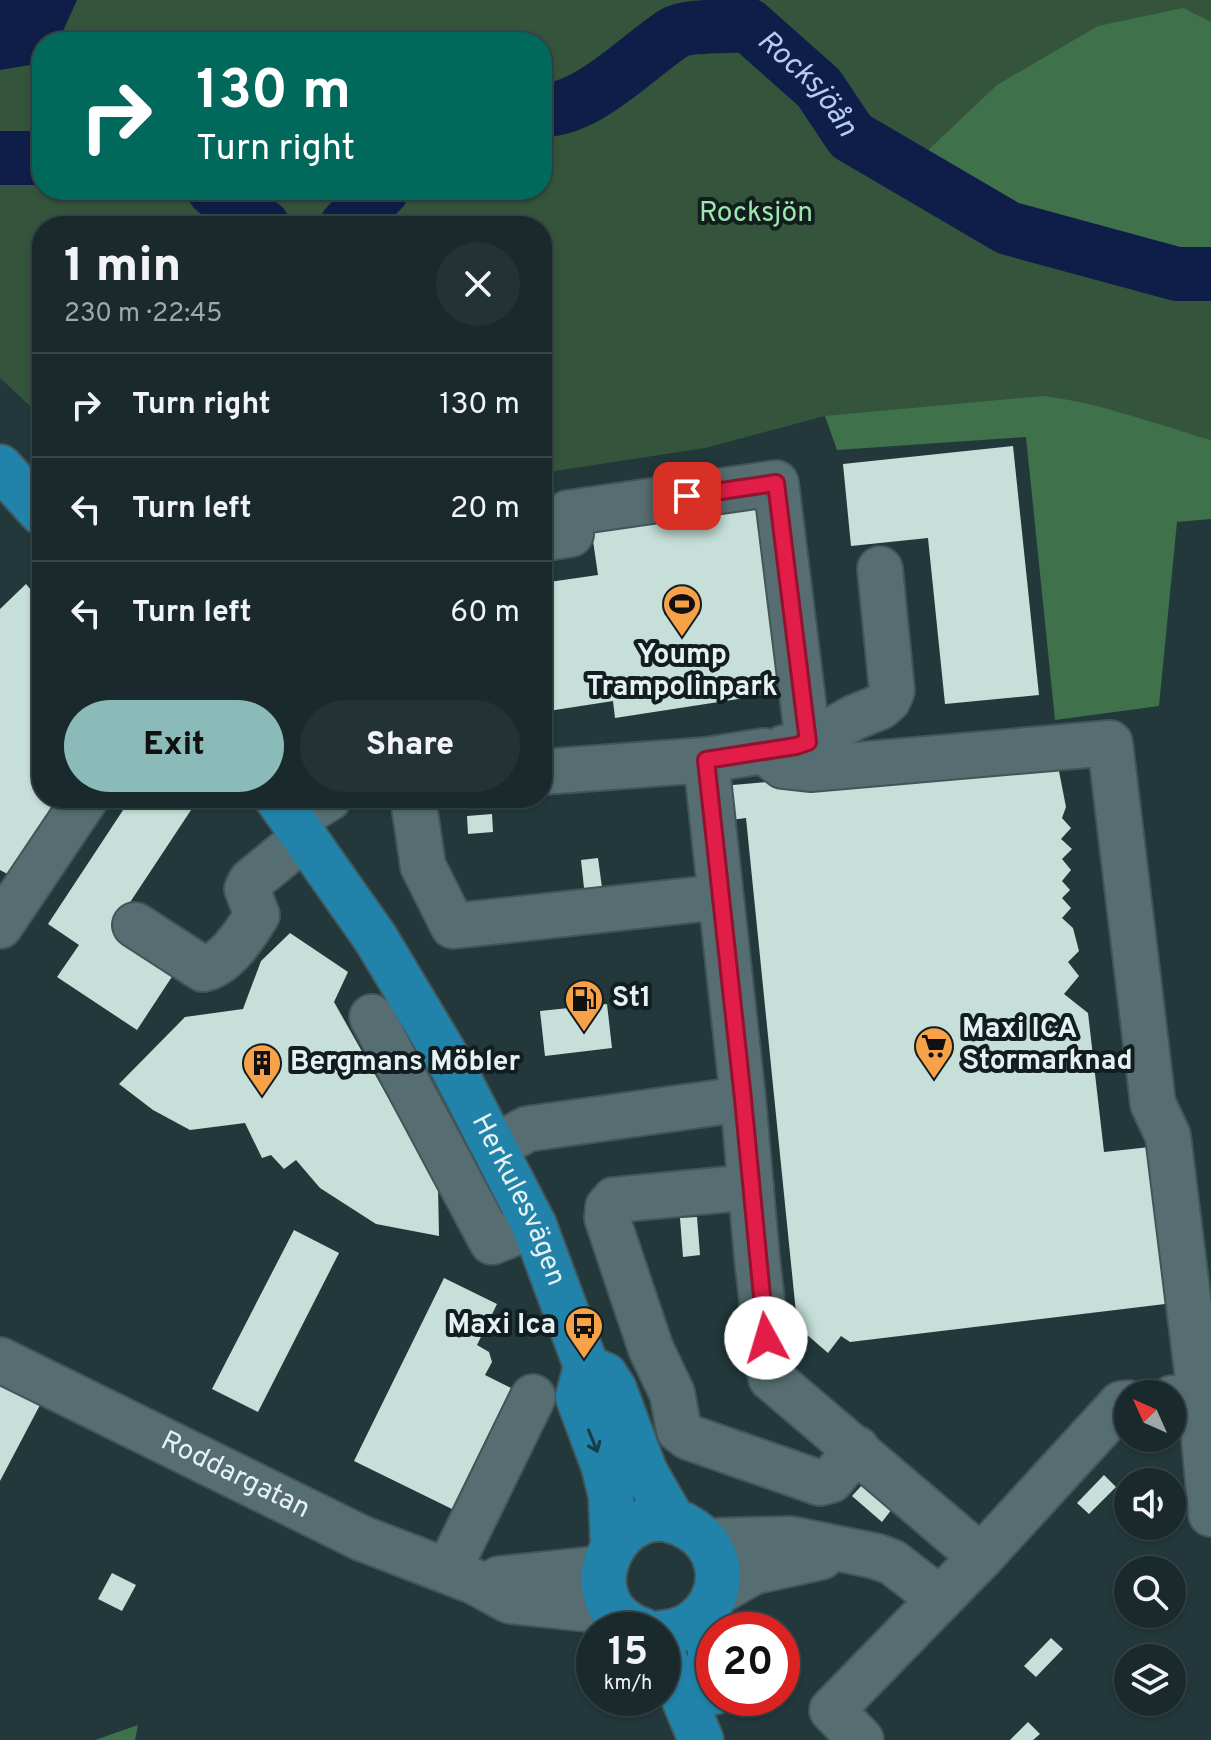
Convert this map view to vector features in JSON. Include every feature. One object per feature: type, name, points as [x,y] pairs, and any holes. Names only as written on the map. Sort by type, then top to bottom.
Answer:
[{"type":"main road","points":[[0,467],[32,502]]},
{"type":"main road","name":"Herkulesvägen","points":[[302,813],[452,1066],[534,1225],[586,1367],[578,1397],[604,1467],[611,1496],[609,1556]]},
{"type":"main road","name":"Herkulesvägen","points":[[586,1367],[605,1375],[614,1389],[645,1472],[689,1531]]},
{"type":"main road","points":[[624,1612],[607,1597],[609,1556],[625,1532],[640,1523],[656,1520],[689,1531],[717,1566],[710,1612]]},
{"type":"main road","points":[[680,1630],[695,1623],[710,1603]]},
{"type":"main road","points":[[680,1689],[701,1740]]},
{"type":"main road","points":[[719,1716],[724,1740]]},
{"type":"street","points":[[552,537],[571,534],[568,513],[776,483],[808,742]]},
{"type":"street","points":[[552,771],[706,760],[764,751],[808,742],[880,707],[892,691],[880,569]]},
{"type":"street","points":[[764,751],[783,766],[810,769],[1110,743],[1153,1104],[1168,1136],[1196,1407],[1211,1514]]},
{"type":"street","points":[[706,760],[771,1378],[981,1557]]},
{"type":"street","points":[[0,926],[79,808]]},
{"type":"street","points":[[414,808],[423,866],[453,926],[720,897]]},
{"type":"street","points":[[135,925],[203,969],[214,967],[248,930],[257,915],[247,889],[302,813]]},
{"type":"street","points":[[372,1017],[492,1242],[534,1225]]},
{"type":"street","points":[[496,1147],[527,1129],[743,1099]]},
{"type":"street","points":[[751,1187],[614,1200],[608,1207],[607,1218],[651,1349],[672,1393],[679,1430],[688,1437],[820,1483],[831,1480],[857,1449]]},
{"type":"street","name":"Roddargatan","points":[[0,1360],[361,1538],[460,1576],[510,1601],[596,1612]]},
{"type":"street","points":[[460,1576],[533,1397]]},
{"type":"street","points":[[861,1740],[832,1710],[981,1557],[1114,1412]]},
{"type":"street","points":[[689,1531],[791,1539],[892,1562],[940,1599]]},
{"type":"street","points":[[710,1603],[753,1572],[846,1550]]},
{"type":"street","name":"Roddargatan","points":[[460,1576],[609,1556]]},
{"type":"green space","name":"Rocksjön","points":[[0,0],[1211,0],[1211,440],[1173,429],[825,416],[705,448],[552,471],[552,216],[32,216],[32,408],[0,378]]},
{"type":"green space","points":[[1183,8],[1211,22],[1211,263],[1008,228],[910,172],[926,152],[997,85],[1098,26]]},
{"type":"green space","points":[[1043,396],[1107,409],[1211,440],[1211,519],[1177,522],[1159,706],[1055,720],[1026,437],[837,450],[825,416]]},
{"type":"green space","points":[[138,1725],[135,1740],[95,1740]]},
{"type":"water","points":[[0,0],[77,0],[63,32],[32,32],[32,65],[0,70]]},
{"type":"building","points":[[1013,446],[1039,695],[945,704],[928,538],[851,546],[843,464]]},
{"type":"building","points":[[754,495],[784,692],[615,718],[613,701],[552,710],[552,582],[598,575],[590,520]]},
{"type":"building","points":[[26,584],[32,591],[32,808],[53,808],[11,876],[0,870],[0,609]]},
{"type":"building","name":"Maxi ICA Stormarknad","points":[[1056,756],[1066,807],[1062,818],[1071,828],[1061,839],[1072,849],[1062,859],[1071,870],[1062,881],[1070,890],[1062,898],[1071,908],[1062,918],[1073,928],[1079,951],[1068,962],[1079,976],[1064,994],[1088,1013],[1104,1152],[1150,1147],[1165,1304],[850,1342],[841,1336],[828,1353],[790,1320],[796,1313],[746,818],[723,821],[722,786]]},
{"type":"building","points":[[124,808],[192,808],[115,925],[179,966],[137,1030],[57,977],[79,945],[48,924]]},
{"type":"building","points":[[492,814],[493,832],[468,834],[467,816]]},
{"type":"building","points":[[598,858],[603,895],[585,897],[581,860]]},
{"type":"building","name":"Bergmans Möbler","points":[[290,933],[348,972],[334,1002],[438,1186],[439,1236],[376,1224],[320,1188],[296,1160],[284,1169],[271,1155],[262,1158],[245,1123],[190,1130],[153,1110],[119,1084],[185,1017],[243,1009],[261,961]]},
{"type":"building","points":[[607,1004],[612,1048],[545,1056],[540,1011]]},
{"type":"building","points":[[697,1217],[700,1255],[683,1257],[680,1218]]},
{"type":"building","points":[[294,1230],[339,1253],[258,1412],[212,1389]]},
{"type":"building","points":[[444,1278],[497,1304],[477,1345],[489,1352],[492,1362],[485,1375],[511,1388],[452,1509],[354,1461]]},
{"type":"building","points":[[0,1384],[40,1405],[0,1481]]},
{"type":"building","points":[[1104,1475],[1114,1485],[1114,1489],[1089,1514],[1077,1503]]},
{"type":"building","points":[[863,1484],[892,1509],[882,1522],[852,1496]]},
{"type":"building","points":[[112,1573],[136,1585],[122,1611],[98,1599]]},
{"type":"building","points":[[1051,1638],[1063,1649],[1036,1677],[1024,1666]]},
{"type":"building","points":[[1028,1722],[1040,1734],[1033,1740],[1010,1740]]},
{"type":"waterway","name":"Rocksjöån","points":[[552,109],[577,102],[594,92],[680,30],[748,25],[819,88],[851,136],[1008,228],[1177,274],[1211,274]]},
{"type":"waterway","name":"Rocksjöån","points":[[0,158],[32,158]]},
{"type":"waterway","name":"Rocksjöån","points":[[228,200],[249,216]]},
{"type":"waterway","name":"Rocksjöån","points":[[356,216],[372,200]]},
{"type":"place","name":"Yoump Trampolinpark","points":[[682,638]]},
{"type":"place","name":"St1","points":[[584,1033]]},
{"type":"place","name":"Maxi ICA Stormarknad","points":[[934,1080]]},
{"type":"place","name":"Bergmans Möbler","points":[[262,1097]]},
{"type":"place","name":"Maxi Ica","points":[[584,1360]]},
{"type":"route","points":[[687,496],[776,483],[808,742],[706,760],[766,1338]]}]
